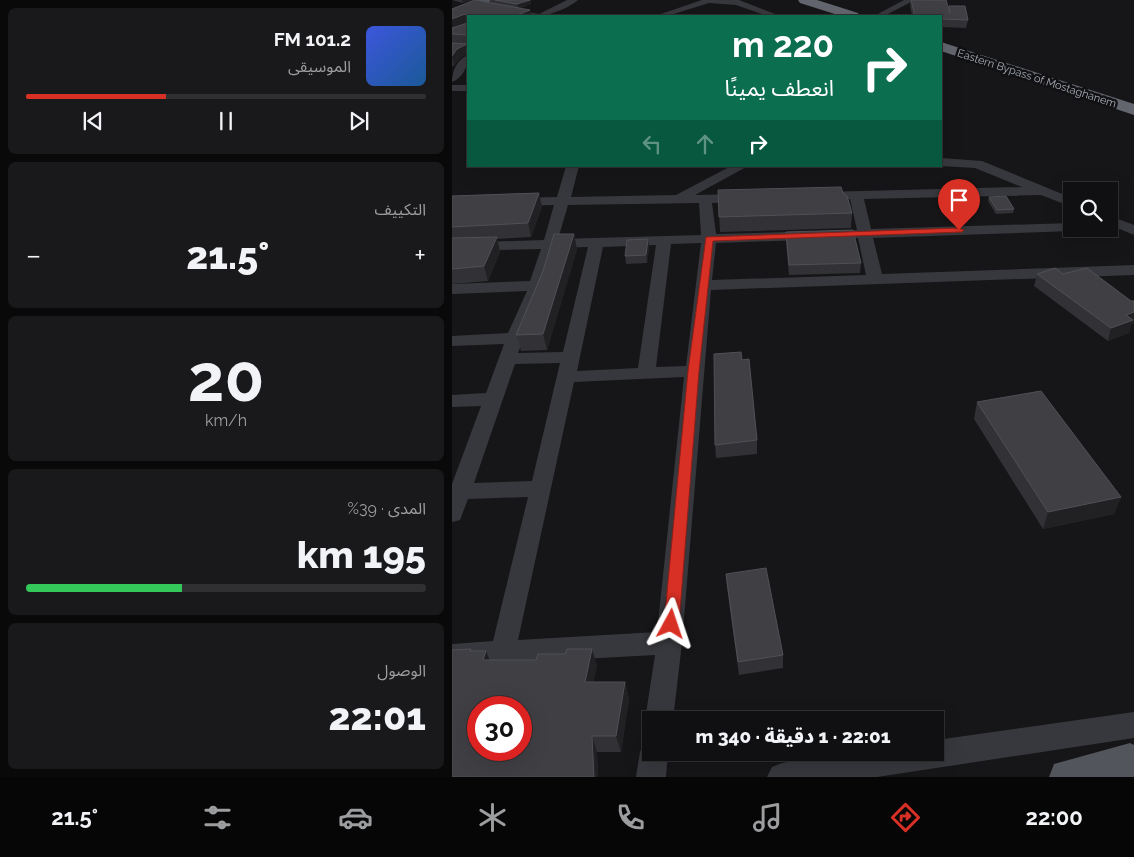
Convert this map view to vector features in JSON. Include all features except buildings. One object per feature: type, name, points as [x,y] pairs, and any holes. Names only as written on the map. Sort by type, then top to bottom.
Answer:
[{"type":"highway","points":[[804,0],[850,15]]},
{"type":"highway","points":[[822,0],[868,15]]},
{"type":"highway","name":"Eastern Bypass of Mostaghanem","points":[[942,40],[1134,102]]},
{"type":"highway","name":"Eastern Bypass of Mostaghanem","points":[[942,46],[1134,110]]},
{"type":"main road","points":[[452,13],[474,3]]},
{"type":"main road","points":[[452,8],[474,3],[497,9]]},
{"type":"main road","points":[[1067,777],[1131,746]]},
{"type":"street","points":[[544,15],[574,0]]},
{"type":"street","points":[[662,15],[710,0],[737,2],[773,15]]},
{"type":"street","points":[[880,15],[911,0]]},
{"type":"street","points":[[497,9],[530,15]]},
{"type":"street","points":[[673,12],[680,15]]},
{"type":"street","points":[[452,79],[456,67],[467,59]]},
{"type":"street","points":[[452,88],[467,88]]},
{"type":"street","points":[[942,162],[977,164],[1063,199]]},
{"type":"street","points":[[452,514],[459,483],[494,399],[515,338],[536,286],[573,167]]},
{"type":"street","points":[[674,200],[740,167]]},
{"type":"street","points":[[809,196],[1045,191]]},
{"type":"street","points":[[856,195],[875,279]]},
{"type":"street","points":[[498,202],[752,197]]},
{"type":"street","points":[[660,711],[670,643],[694,371],[709,238],[705,198]]},
{"type":"street","points":[[1118,226],[1134,231]]},
{"type":"street","points":[[452,247],[1063,227]]},
{"type":"street","points":[[646,374],[664,240]]},
{"type":"street","points":[[503,652],[597,242]]},
{"type":"street","points":[[704,285],[1134,270]]},
{"type":"street","points":[[1086,272],[1110,290]]},
{"type":"street","points":[[452,289],[536,286]]},
{"type":"street","points":[[452,341],[515,338]]},
{"type":"street","points":[[508,359],[570,357]]},
{"type":"street","points":[[566,377],[694,371]]},
{"type":"street","points":[[452,401],[494,399]]},
{"type":"street","points":[[459,483],[540,490]]},
{"type":"street","points":[[452,655],[670,643]]},
{"type":"street","points":[[782,777],[1131,746]]},
{"type":"street","points":[[651,777],[653,761]]},
{"type":"route","points":[[671,624],[694,371],[709,238],[959,230]]}]
